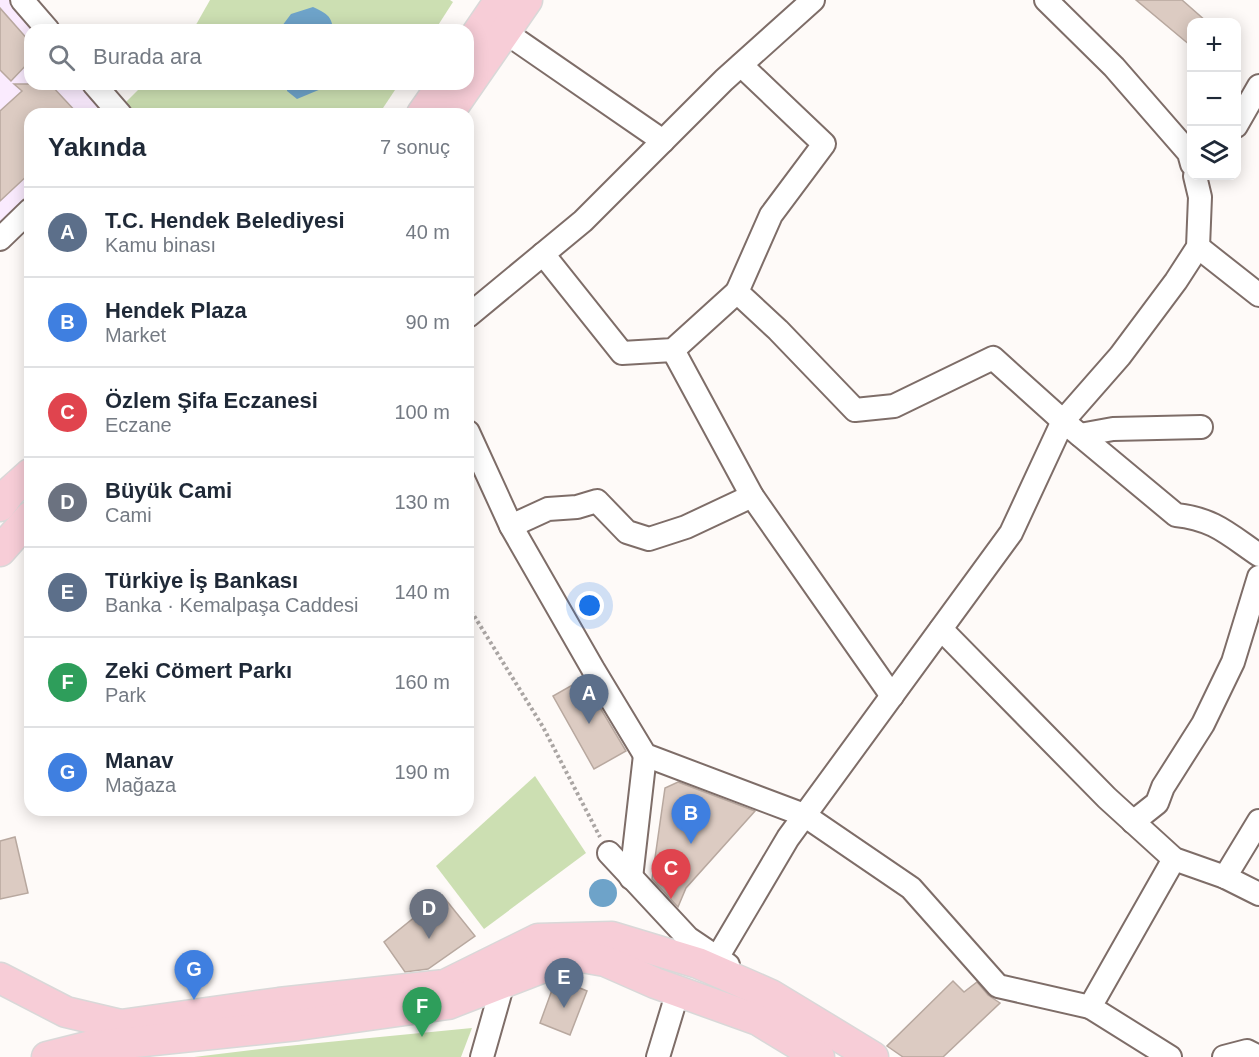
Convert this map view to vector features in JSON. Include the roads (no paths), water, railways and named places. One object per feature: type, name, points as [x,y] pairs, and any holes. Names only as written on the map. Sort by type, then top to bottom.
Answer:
[{"type":"main road","points":[[474,38],[500,0]]},
{"type":"main road","points":[[474,77],[527,0]]},
{"type":"main road","points":[[426,108],[439,90]]},
{"type":"main road","points":[[452,108],[465,90]]},
{"type":"main road","points":[[0,551],[24,524]]},
{"type":"main road","points":[[0,978],[66,1012],[122,1025],[279,1003],[445,985],[538,939],[612,937],[698,963],[771,995],[873,1057]]},
{"type":"main road","points":[[47,1057],[448,1004],[576,956],[605,961],[758,1020],[819,1057]]},
{"type":"main road","points":[[0,994],[87,1052]]},
{"type":"main road","points":[[87,1052],[122,1025]]},
{"type":"street","points":[[22,0],[43,24]]},
{"type":"street","points":[[474,311],[583,221],[741,65],[813,0]]},
{"type":"street","points":[[1046,0],[1114,66],[1187,151]]},
{"type":"street","points":[[505,32],[663,141]]},
{"type":"street","points":[[543,254],[622,353],[674,350],[737,292],[771,215],[824,144],[741,65]]},
{"type":"street","points":[[1241,117],[1259,86]]},
{"type":"street","points":[[99,90],[115,108]]},
{"type":"street","points":[[717,958],[788,838],[1011,533],[1063,421],[1120,356],[1176,281],[1198,247],[1197,186]]},
{"type":"street","points":[[0,239],[24,216]]},
{"type":"street","points":[[1198,247],[1259,295]]},
{"type":"street","points":[[737,292],[778,330],[855,410],[894,406],[993,358],[1063,421],[1176,515],[1198,518],[1212,524],[1259,555]]},
{"type":"street","points":[[674,350],[752,496],[892,696]]},
{"type":"street","points":[[1080,435],[1113,429],[1201,427]]},
{"type":"street","points":[[474,445],[511,526],[645,755],[632,878]]},
{"type":"street","points":[[511,526],[548,509],[577,507],[597,501],[627,532],[649,539],[686,527],[752,496]]},
{"type":"street","points":[[1133,822],[1157,803],[1163,787],[1203,724],[1233,662],[1259,577]]},
{"type":"street","points":[[941,629],[1133,822],[1174,860],[1225,877],[1259,894]]},
{"type":"street","points":[[645,755],[804,815],[911,888],[998,986],[1090,1007],[1170,1057]]},
{"type":"street","points":[[1225,877],[1259,821]]},
{"type":"street","points":[[609,853],[688,938],[771,995]]},
{"type":"street","points":[[1090,1007],[1174,860]]},
{"type":"street","points":[[471,1057],[496,985]]},
{"type":"street","points":[[482,1057],[496,985]]},
{"type":"street","points":[[658,1057],[678,991]]},
{"type":"street","points":[[1224,1057],[1247,1051],[1259,1057]]},
{"type":"water","points":[[313,7],[324,13],[332,24],[284,24],[291,14]]},
{"type":"water","points":[[287,90],[319,90],[297,99]]},
{"type":"water","points":[[603,879],[613,883],[617,893],[613,903],[603,907],[593,903],[589,893],[593,883]]},
{"type":"place","name":"T.C. Hendek Belediyesi","points":[[589,724]]},
{"type":"place","name":"Hendek Plaza","points":[[691,844]]},
{"type":"place","name":"Özlem Şifa Eczanesi","points":[[671,899]]},
{"type":"place","name":"Büyük Cami","points":[[429,939]]},
{"type":"place","name":"Manav","points":[[194,1000]]},
{"type":"place","name":"Türkiye İş Bankası","points":[[564,1008]]},
{"type":"place","name":"Zeki Cömert Parkı","points":[[422,1037]]}]
